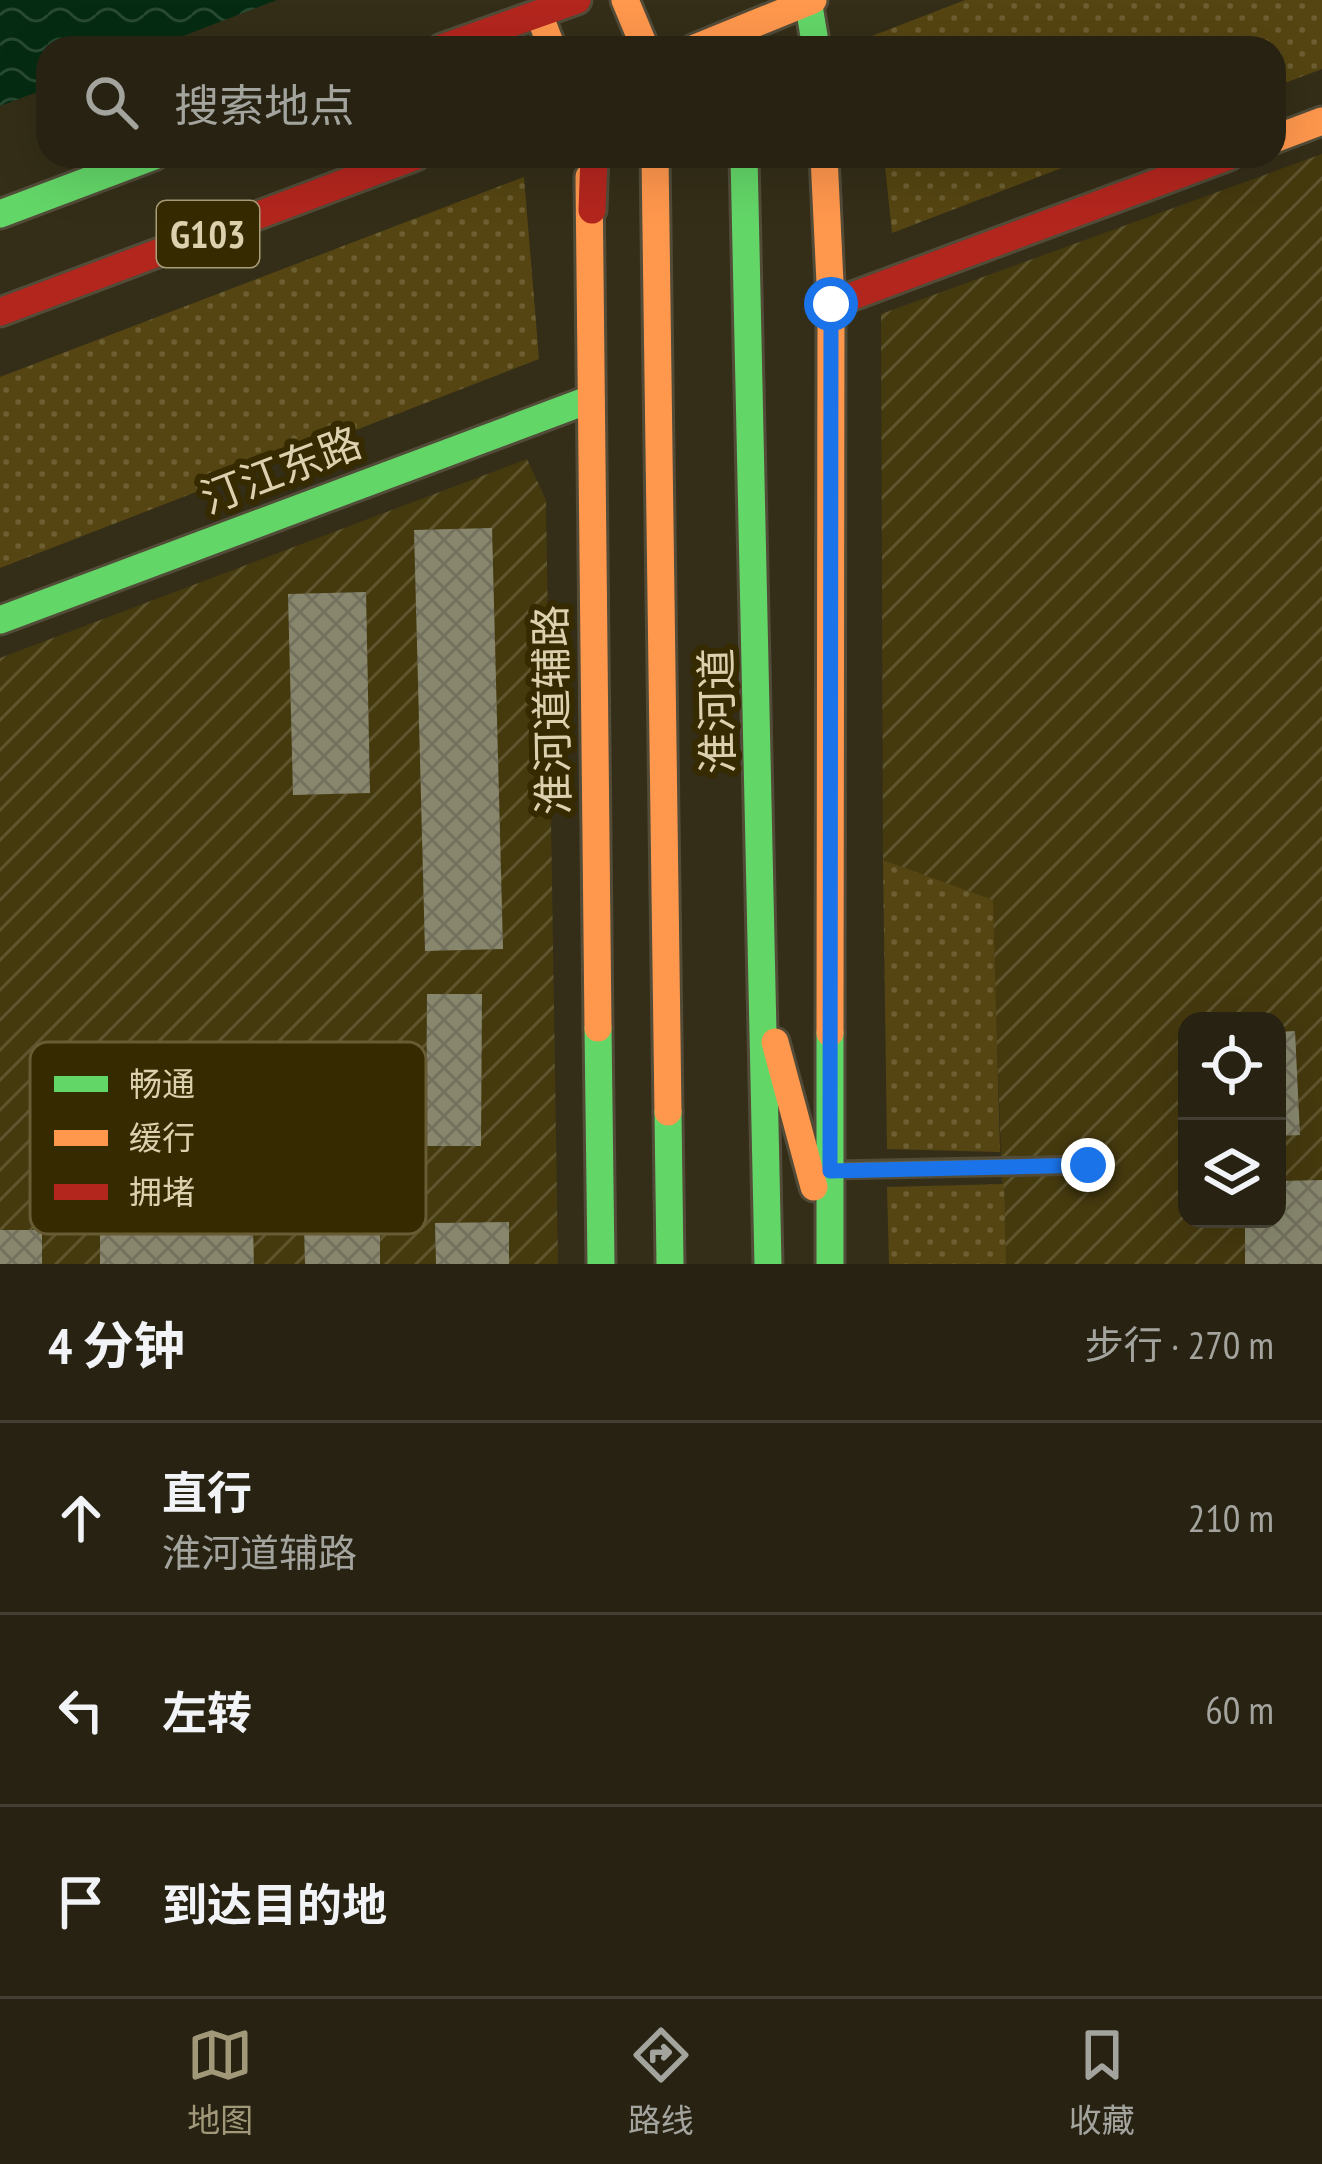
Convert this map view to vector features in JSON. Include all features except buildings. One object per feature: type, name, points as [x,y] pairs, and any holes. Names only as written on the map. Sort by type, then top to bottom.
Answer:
[{"type":"main road","points":[[476,36],[577,0]]},
{"type":"main road","points":[[625,0],[640,36]]},
{"type":"main road","points":[[722,0],[733,36]]},
{"type":"main road","points":[[742,36],[810,1],[814,36]]},
{"type":"main road","points":[[539,14],[547,36]]},
{"type":"main road","points":[[1286,135],[1322,122]]},
{"type":"main road","name":"G103","points":[[0,214],[122,168]]},
{"type":"main road","name":"G103","points":[[0,312],[384,168]]},
{"type":"main road","name":"淮河道辅路","points":[[590,168],[602,1264]]},
{"type":"main road","name":"淮河道","points":[[655,168],[670,1264]]},
{"type":"main road","points":[[736,168],[747,206]]},
{"type":"main road","name":"淮河道","points":[[745,168],[768,1264]]},
{"type":"main road","points":[[825,168],[831,304],[830,1253]]},
{"type":"main road","points":[[831,304],[1197,168]]},
{"type":"main road","name":"汀江东路","points":[[0,620],[590,399]]},
{"type":"main road","points":[[765,1006],[830,1253]]},
{"type":"lane","points":[[830,1171],[1088,1165]]},
{"type":"shaded area","points":[[965,0],[1322,0],[1322,69],[1286,82],[1286,36],[872,36]]},
{"type":"shaded area","points":[[1322,154],[1322,1264],[1005,1264],[992,901],[883,860],[881,314]]},
{"type":"shaded area","points":[[885,168],[1062,168],[892,233]]},
{"type":"shaded area","points":[[524,177],[539,359],[0,568],[0,377]]},
{"type":"shaded area","points":[[527,459],[546,500],[558,1264],[0,1264],[0,658]]},
{"type":"shaded area","points":[[883,860],[993,900],[1000,1152],[887,1149]]},
{"type":"shaded area","points":[[1004,1184],[1006,1264],[889,1264],[887,1187]]},
{"type":"water","points":[[0,0],[277,0],[183,36],[36,36],[36,92],[0,106]]},
{"type":"traffic: fast","points":[[808,0],[814,36]]},
{"type":"traffic: fast","points":[[0,214],[122,168]]},
{"type":"traffic: fast","points":[[744,168],[768,1264]]},
{"type":"traffic: fast","points":[[0,620],[591,399]]},
{"type":"traffic: fast","points":[[598,1028],[601,1264]]},
{"type":"traffic: fast","points":[[830,1033],[830,1264]]},
{"type":"traffic: fast","points":[[668,1112],[670,1264]]},
{"type":"traffic: slow","points":[[625,0],[640,36]]},
{"type":"traffic: slow","points":[[724,36],[813,0]]},
{"type":"traffic: slow","points":[[539,14],[547,36]]},
{"type":"traffic: slow","points":[[1286,134],[1322,121]]},
{"type":"traffic: slow","points":[[655,168],[668,1112]]},
{"type":"traffic: slow","points":[[825,168],[831,304],[830,1033]]},
{"type":"traffic: slow","points":[[589,177],[598,1028]]},
{"type":"traffic: slow","points":[[775,1042],[814,1187]]},
{"type":"traffic: jam","points":[[476,36],[577,0]]},
{"type":"traffic: jam","points":[[0,312],[384,168]]},
{"type":"traffic: jam","points":[[592,210],[594,168]]},
{"type":"traffic: jam","points":[[831,304],[1197,168]]},
{"type":"route","points":[[831,304],[830,1171],[1088,1165]]}]
